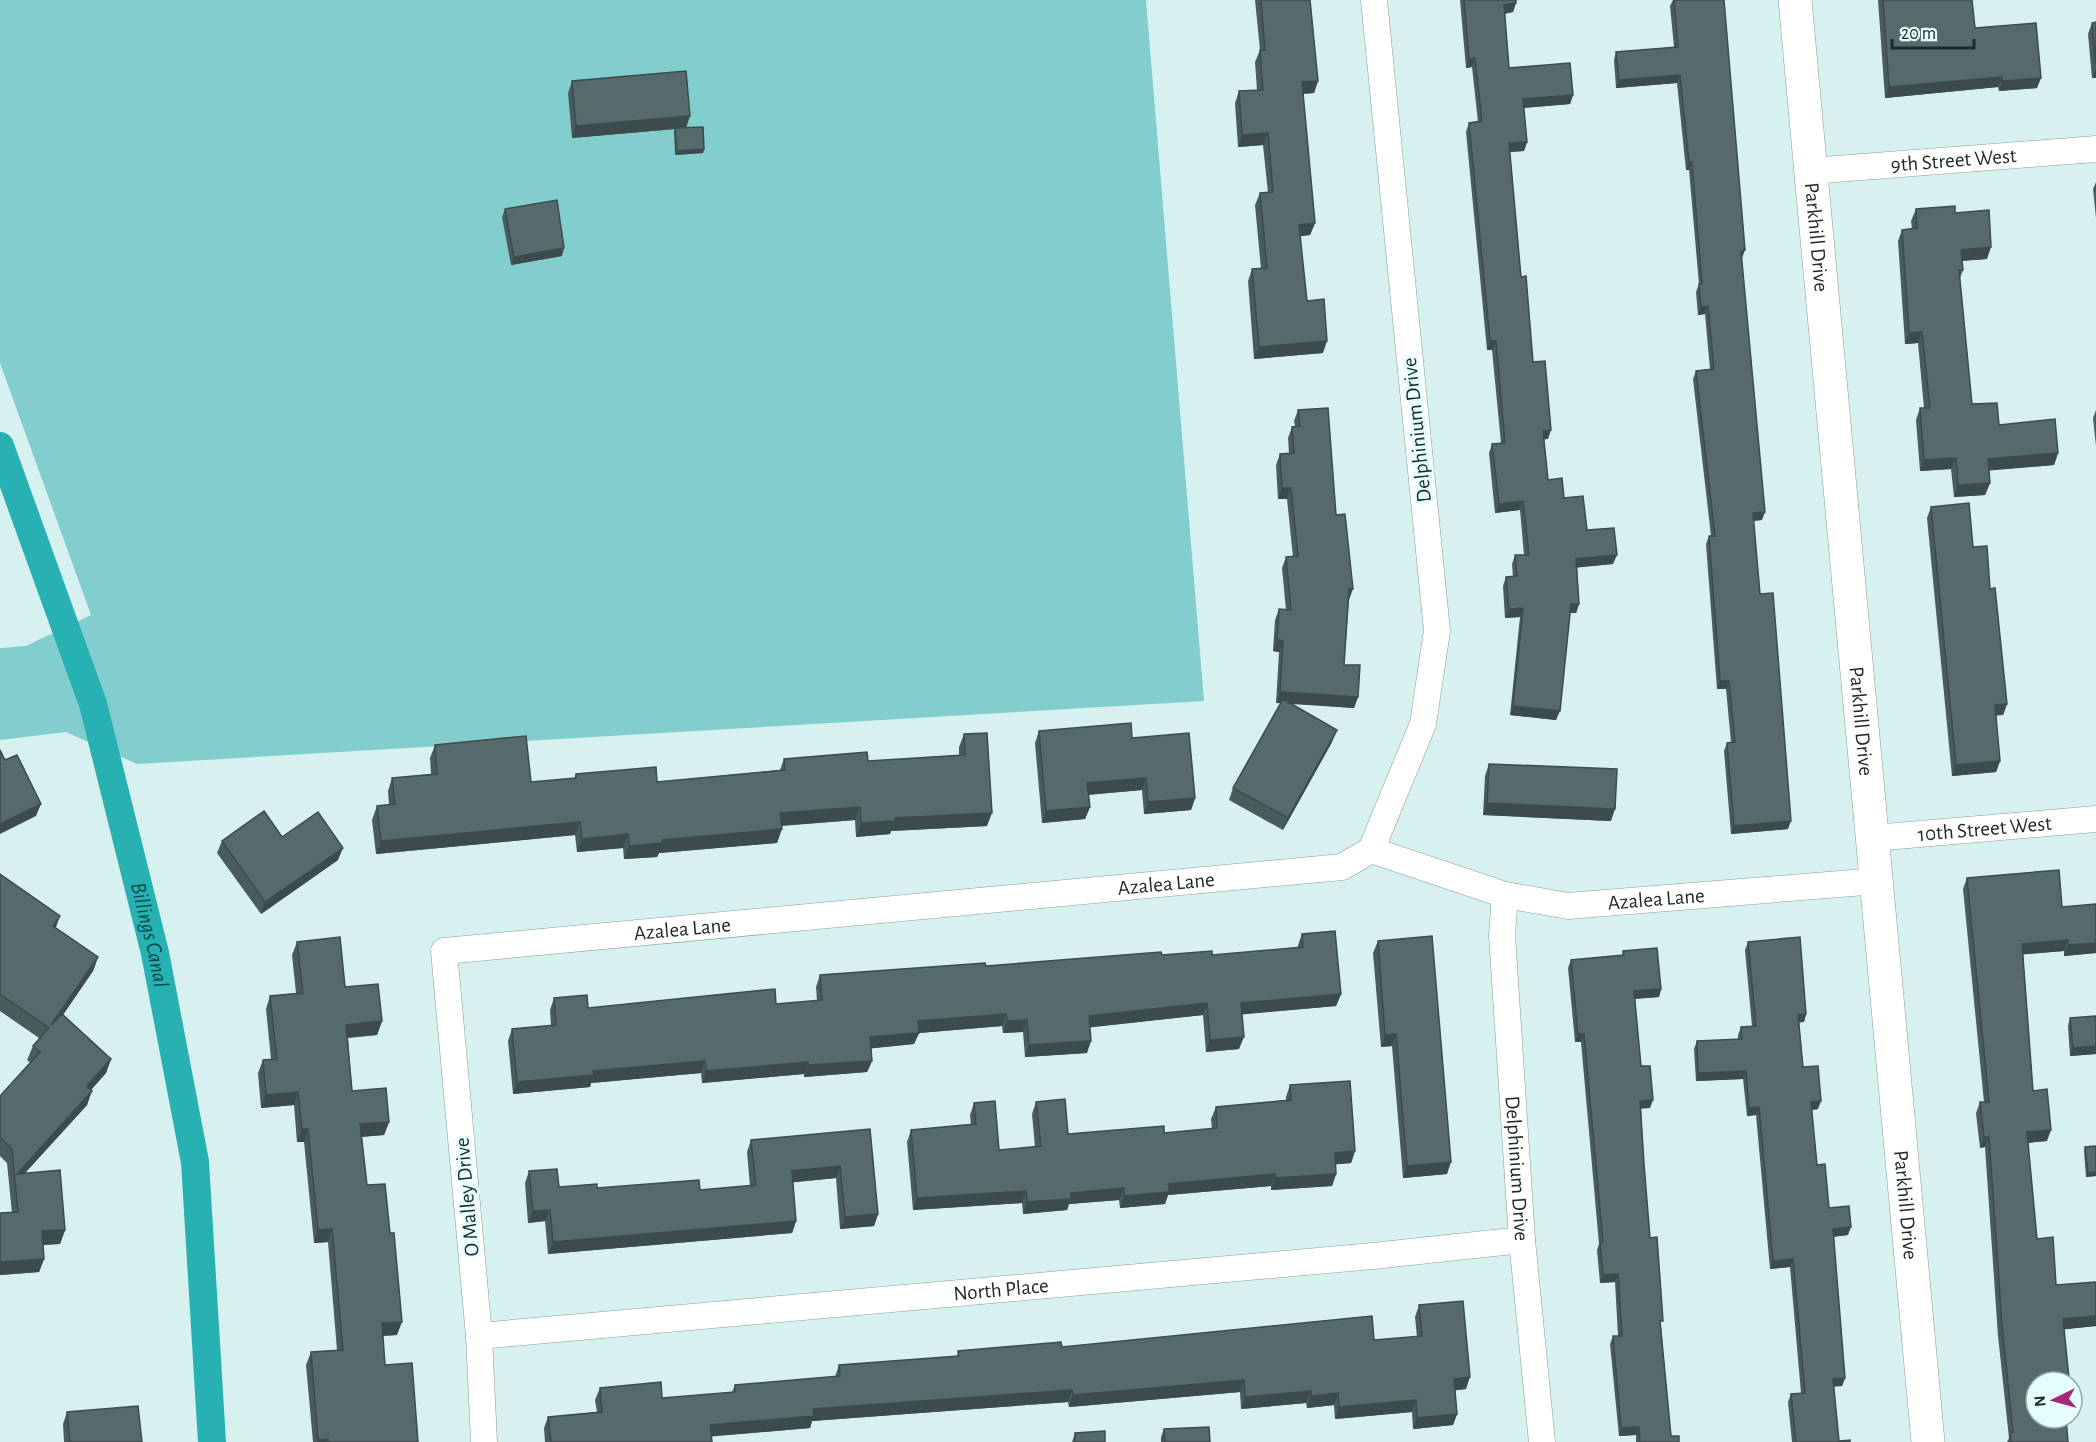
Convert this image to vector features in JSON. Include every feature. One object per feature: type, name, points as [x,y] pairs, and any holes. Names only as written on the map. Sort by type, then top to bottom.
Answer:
[{"type":"street","name":"Delphinium Drive","points":[[1371,850],[1423,724],[1437,631],[1374,0]]},
{"type":"street","name":"Parkhill Drive","points":[[1795,0],[1928,1442]]},
{"type":"street","name":"9th Street West","points":[[1810,171],[2096,149]]},
{"type":"street","name":"10th Street West","points":[[1873,838],[2096,819]]},
{"type":"street","name":"Azalea Lane","points":[[444,951],[1342,867],[1371,850],[1505,895],[1568,906],[1877,881]]},
{"type":"street","name":"Delphinium Drive","points":[[1505,895],[1502,935],[1522,1240],[1542,1442]]},
{"type":"street","name":"O Malley Drive","points":[[444,951],[479,1336],[484,1442]]},
{"type":"street","name":"North Place","points":[[479,1336],[1373,1256],[1522,1240]]},
{"type":"shaded area","points":[[0,0],[1146,0],[1204,701],[137,764],[66,732],[0,740],[0,648],[26,646],[91,615],[0,363]]},
{"type":"building","points":[[1261,0],[1310,0],[1318,81],[1302,82],[1315,223],[1299,225],[1307,301],[1324,299],[1327,341],[1259,347],[1252,269],[1267,268],[1260,193],[1273,192],[1268,133],[1242,135],[1239,91],[1263,90],[1260,50],[1265,50]]},
{"type":"building","points":[[1464,0],[1516,0],[1516,3],[1504,5],[1509,68],[1570,63],[1573,95],[1523,99],[1527,142],[1509,143],[1521,277],[1526,276],[1533,362],[1545,361],[1551,430],[1543,431],[1548,480],[1562,478],[1564,498],[1583,496],[1587,530],[1614,528],[1617,555],[1576,559],[1579,604],[1571,604],[1560,711],[1513,706],[1523,608],[1509,609],[1506,577],[1517,576],[1515,555],[1529,555],[1523,501],[1499,504],[1492,444],[1505,443],[1496,341],[1490,341],[1469,123],[1482,121],[1475,58],[1469,59]]},
{"type":"building","points":[[1674,0],[1724,0],[1745,250],[1741,251],[1765,512],[1753,513],[1760,594],[1773,593],[1791,821],[1734,826],[1727,743],[1735,742],[1729,681],[1720,681],[1709,536],[1715,536],[1696,371],[1714,369],[1708,306],[1701,307],[1699,284],[1702,284],[1692,162],[1689,162],[1680,75],[1619,80],[1616,52],[1678,47]]},
{"type":"building","points":[[1883,0],[1972,0],[1975,28],[2036,23],[2041,78],[2002,81],[2002,77],[1889,87]]},
{"type":"building","points":[[2096,22],[2096,64],[2092,23]]},
{"type":"building","points":[[686,71],[690,116],[576,126],[572,81]]},
{"type":"building","points":[[703,127],[704,149],[677,151],[675,128]]},
{"type":"building","points":[[557,200],[564,248],[514,257],[505,209]]},
{"type":"building","points":[[1955,206],[1955,213],[1989,210],[1991,247],[1961,250],[1963,270],[1959,270],[1972,404],[1997,403],[1999,425],[2055,419],[2058,453],[1988,459],[1990,483],[1958,485],[1956,458],[1924,460],[1920,408],[1930,408],[1922,332],[1909,333],[1902,230],[1917,228],[1916,209]]},
{"type":"building","points":[[1328,408],[1336,515],[1345,514],[1353,589],[1349,589],[1344,665],[1360,665],[1358,697],[1280,692],[1283,641],[1277,640],[1279,609],[1291,610],[1286,557],[1298,556],[1291,488],[1282,488],[1280,454],[1294,453],[1292,427],[1300,426],[1298,410]]},
{"type":"building","points":[[1969,503],[1973,547],[1987,546],[1990,589],[1995,588],[2007,704],[1995,705],[2000,761],[1956,765],[1931,507]]},
{"type":"building","points":[[1283,699],[1337,730],[1288,818],[1233,788]]},
{"type":"building","points":[[1131,723],[1132,738],[1189,733],[1195,798],[1148,802],[1146,778],[1087,783],[1090,807],[1046,811],[1039,731]]},
{"type":"building","points":[[987,733],[992,813],[895,818],[895,821],[861,823],[860,807],[780,813],[782,829],[662,840],[662,843],[629,846],[628,834],[582,839],[580,822],[381,841],[377,806],[395,804],[392,778],[437,774],[435,745],[526,736],[531,782],[576,778],[576,774],[656,767],[657,782],[785,770],[784,759],[867,752],[868,761],[965,755],[964,734]]},
{"type":"building","points":[[0,750],[5,760],[17,755],[41,804],[0,824]]},
{"type":"building","points":[[1489,764],[1617,769],[1615,809],[1487,803]]},
{"type":"building","points":[[264,811],[282,837],[318,812],[343,848],[265,902],[222,841]]},
{"type":"building","points":[[2059,870],[2062,907],[2096,904],[2096,943],[2068,945],[2068,940],[2022,944],[2033,1091],[2047,1089],[2051,1130],[2027,1132],[2037,1239],[2053,1237],[2056,1285],[2096,1282],[2096,1316],[2063,1319],[2068,1370],[2024,1370],[2024,1430],[2067,1430],[2068,1442],[2011,1442],[2010,1434],[2013,1433],[2002,1325],[1989,1137],[1984,1137],[1980,1102],[1989,1102],[1967,878]]},
{"type":"building","points":[[0,874],[60,916],[53,926],[98,957],[51,1025],[62,1014],[111,1059],[87,1086],[92,1091],[17,1174],[60,1170],[65,1230],[42,1231],[44,1259],[0,1262],[0,1213],[18,1212],[12,1149],[0,1137],[0,1096],[40,1052],[33,1046],[49,1028],[0,994]]},
{"type":"building","points":[[1335,931],[1341,994],[1241,1003],[1244,1037],[1210,1040],[1207,1003],[1089,1016],[1091,1041],[1029,1045],[1027,1020],[1007,1021],[1006,1014],[918,1021],[919,1033],[870,1037],[872,1061],[808,1065],[808,1062],[706,1071],[705,1061],[593,1071],[594,1075],[517,1082],[512,1029],[556,1025],[554,998],[587,995],[588,1008],[775,989],[776,1004],[822,1000],[820,975],[985,963],[986,966],[1161,952],[1162,955],[1212,951],[1212,955],[1303,947],[1302,934]]},
{"type":"building","points":[[1432,936],[1451,1162],[1407,1166],[1396,1034],[1385,1035],[1378,941]]},
{"type":"building","points":[[340,937],[345,987],[378,984],[382,1021],[346,1025],[352,1091],[386,1088],[389,1122],[360,1124],[367,1185],[385,1184],[390,1233],[394,1233],[402,1322],[382,1323],[385,1365],[412,1363],[418,1442],[318,1440],[311,1352],[343,1350],[332,1229],[318,1230],[308,1129],[302,1129],[298,1092],[266,1095],[263,1060],[277,1059],[270,996],[303,993],[297,942]]},
{"type":"building","points":[[1800,937],[1806,1014],[1798,1015],[1803,1067],[1818,1066],[1821,1101],[1811,1102],[1817,1165],[1825,1164],[1829,1208],[1849,1206],[1851,1227],[1833,1229],[1845,1378],[1833,1379],[1839,1441],[1850,1440],[1850,1442],[1796,1442],[1791,1394],[1805,1393],[1793,1259],[1773,1261],[1759,1107],[1749,1108],[1746,1071],[1698,1073],[1697,1041],[1742,1039],[1741,1027],[1756,1026],[1748,942]]},
{"type":"building","points":[[1657,948],[1661,989],[1634,991],[1641,1066],[1650,1066],[1653,1100],[1640,1101],[1650,1238],[1657,1237],[1663,1321],[1660,1321],[1671,1436],[1679,1436],[1679,1442],[1640,1442],[1639,1427],[1621,1428],[1613,1336],[1622,1336],[1618,1274],[1603,1275],[1600,1242],[1603,1242],[1584,1034],[1578,1034],[1571,960],[1624,955],[1623,951]]},
{"type":"building","points":[[2096,1016],[2096,1046],[2073,1048],[2070,1018]]},
{"type":"building","points":[[1350,1081],[1355,1151],[1335,1153],[1336,1174],[1275,1178],[1275,1174],[1169,1184],[1169,1192],[1124,1196],[1124,1188],[1071,1193],[1071,1199],[1027,1202],[1026,1191],[917,1198],[911,1130],[976,1124],[974,1103],[995,1101],[999,1150],[1041,1146],[1036,1102],[1065,1099],[1068,1134],[1164,1126],[1164,1133],[1217,1128],[1216,1107],[1291,1100],[1290,1085]]},
{"type":"building","points":[[870,1129],[878,1214],[845,1217],[840,1166],[792,1171],[796,1221],[553,1242],[550,1210],[533,1211],[529,1171],[557,1169],[559,1187],[597,1184],[597,1188],[699,1180],[700,1190],[756,1185],[751,1140]]},
{"type":"building","points":[[2096,1146],[2096,1172],[2088,1173],[2085,1147]]},
{"type":"building","points":[[1463,1301],[1470,1377],[1454,1379],[1457,1414],[1417,1418],[1416,1400],[1339,1407],[1338,1393],[1311,1396],[1311,1391],[1245,1397],[1244,1380],[1073,1395],[1072,1390],[813,1409],[814,1416],[710,1425],[712,1442],[551,1442],[548,1417],[602,1412],[600,1388],[661,1382],[662,1398],[735,1392],[735,1385],[840,1376],[839,1365],[959,1356],[958,1351],[1061,1342],[1062,1347],[1372,1316],[1374,1340],[1422,1336],[1419,1305]]},
{"type":"building","points":[[138,1406],[142,1442],[70,1442],[67,1412]]},
{"type":"building","points":[[1209,1427],[1210,1442],[1165,1442],[1164,1429]]},
{"type":"building","points":[[1105,1431],[1105,1442],[1075,1442],[1075,1433]]},
{"type":"waterway","name":"Billings Canal","points":[[0,446],[93,704],[155,953],[195,1162],[212,1442]]}]
